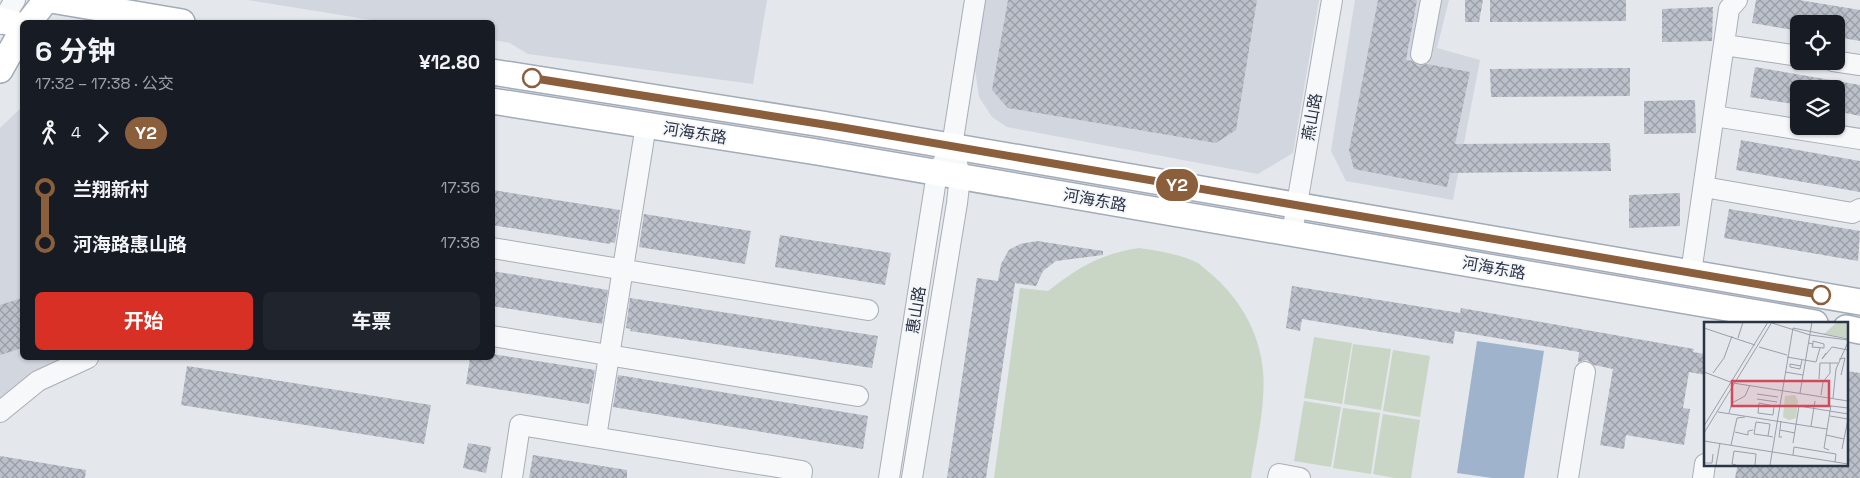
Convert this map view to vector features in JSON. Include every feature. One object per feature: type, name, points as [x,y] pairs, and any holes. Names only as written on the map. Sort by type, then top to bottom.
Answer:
[{"type":"main road","points":[[31,20],[46,0]]},
{"type":"main road","points":[[51,0],[170,20]]},
{"type":"main road","points":[[0,70],[7,18]]},
{"type":"main road","name":"河海东路","points":[[495,72],[952,146],[1860,302]]},
{"type":"main road","name":"河海东路","points":[[495,101],[949,175],[1809,322]]},
{"type":"street","points":[[7,18],[16,0]]},
{"type":"street","name":"惠山路","points":[[912,478],[952,146],[975,0]]},
{"type":"street","name":"燕山路","points":[[1292,234],[1332,0]]},
{"type":"street","points":[[1421,54],[1431,0]]},
{"type":"street","points":[[1691,273],[1729,9],[1737,0]]},
{"type":"street","points":[[1724,45],[1790,55]]},
{"type":"street","points":[[1845,63],[1860,65]]},
{"type":"street","points":[[1714,116],[1860,139]]},
{"type":"street","points":[[596,437],[646,125]]},
{"type":"street","name":"惠山路","points":[[889,478],[949,175]]},
{"type":"street","points":[[1704,187],[1852,213],[1860,209]]},
{"type":"street","points":[[495,248],[868,310]]},
{"type":"street","points":[[495,336],[858,396]]},
{"type":"street","points":[[0,412],[38,381],[84,360]]},
{"type":"street","points":[[1568,478],[1585,372]]},
{"type":"street","points":[[512,478],[520,425],[802,470],[801,478]]},
{"type":"street","points":[[1278,478],[1278,474],[1300,478]]},
{"type":"shaded area","points":[[248,0],[767,0],[753,84],[528,54],[510,43],[495,40],[495,20],[372,20]]},
{"type":"shaded area","points":[[985,0],[1319,0],[1293,153],[1258,174],[1007,127],[992,117],[979,97],[975,69]]},
{"type":"shaded area","points":[[1355,0],[1449,0],[1437,48],[1480,60],[1453,200],[1346,181],[1331,151]]},
{"type":"shaded area","points":[[20,109],[20,360],[60,360],[35,371],[0,401],[0,128]]},
{"type":"green space","points":[[1139,248],[1177,255],[1198,263],[1230,293],[1253,330],[1261,357],[1264,384],[1260,425],[1251,478],[994,478],[1020,288],[1048,291],[1090,263],[1113,254]]},
{"type":"green space","points":[[1314,337],[1352,343],[1342,404],[1304,398]]},
{"type":"green space","points":[[1353,344],[1391,349],[1381,410],[1344,404]]},
{"type":"green space","points":[[1393,350],[1430,356],[1420,417],[1383,411]]},
{"type":"green space","points":[[1304,401],[1341,407],[1331,467],[1294,461]]},
{"type":"green space","points":[[1343,408],[1380,413],[1371,474],[1333,468]]},
{"type":"green space","points":[[1383,414],[1420,420],[1411,478],[1395,478],[1373,474]]},
{"type":"water","points":[[1477,341],[1544,351],[1524,478],[1492,478],[1457,473]]},
{"type":"building","points":[[1008,0],[1257,0],[1236,130],[1216,143],[1008,108],[992,90]]},
{"type":"building","points":[[1378,0],[1417,0],[1406,60],[1412,61],[1418,66],[1427,64],[1470,72],[1455,144],[1610,143],[1611,171],[1450,173],[1447,187],[1354,169],[1349,150]]},
{"type":"building","points":[[1465,0],[1483,0],[1479,22],[1465,22]]},
{"type":"building","points":[[1490,0],[1626,0],[1626,21],[1490,22]]},
{"type":"building","points":[[1756,0],[1799,0],[1860,10],[1860,41],[1845,38],[1845,15],[1790,15],[1790,29],[1752,23]]},
{"type":"building","points":[[1713,7],[1712,41],[1662,42],[1662,9]]},
{"type":"building","points":[[1755,67],[1831,80],[1790,80],[1790,104],[1750,97]]},
{"type":"building","points":[[1630,68],[1630,96],[1491,97],[1490,69]]},
{"type":"building","points":[[1845,82],[1860,85],[1860,116],[1845,113]]},
{"type":"building","points":[[1695,100],[1696,133],[1644,134],[1644,101]]},
{"type":"building","points":[[1741,140],[1860,161],[1860,192],[1736,170]]},
{"type":"building","points":[[495,190],[620,210],[615,243],[611,242],[610,244],[495,225]]},
{"type":"building","points":[[1680,193],[1680,226],[1629,228],[1629,195]]},
{"type":"building","points":[[1729,209],[1860,231],[1858,261],[1724,238]]},
{"type":"building","points":[[644,214],[751,231],[745,264],[639,247]]},
{"type":"building","points":[[780,235],[891,253],[885,285],[775,267]]},
{"type":"building","points":[[1037,241],[1103,251],[1103,255],[1056,261],[1043,271],[1036,286],[1015,283],[986,478],[947,478],[977,278],[998,281],[1001,264],[1009,250],[1020,244]]},
{"type":"building","points":[[495,271],[608,290],[602,324],[495,306]]},
{"type":"building","points":[[1292,286],[1460,313],[1461,308],[1694,349],[1693,352],[1704,354],[1704,375],[1689,372],[1683,408],[1690,409],[1684,445],[1626,435],[1624,449],[1600,445],[1613,369],[1594,365],[1587,360],[1578,362],[1579,352],[1455,331],[1453,344],[1302,319],[1300,331],[1286,328]]},
{"type":"building","points":[[630,298],[878,336],[872,368],[630,331],[631,329],[626,328]]},
{"type":"building","points":[[20,299],[20,349],[0,355],[0,305]]},
{"type":"building","points":[[495,354],[595,370],[589,404],[466,384],[470,360],[495,360]]},
{"type":"building","points":[[187,366],[431,405],[424,444],[181,405]]},
{"type":"building","points":[[1848,371],[1860,373],[1860,478],[1735,478],[1738,466],[1848,466]]},
{"type":"building","points":[[618,375],[868,416],[863,449],[613,407]]},
{"type":"building","points":[[468,443],[491,447],[486,473],[463,468]]},
{"type":"building","points":[[533,455],[627,470],[627,478],[529,478]]},
{"type":"building","points":[[0,456],[86,470],[85,478],[0,478]]},
{"type":"bus line","name":"Y2","points":[[532,78],[840,127],[1821,295]]}]
